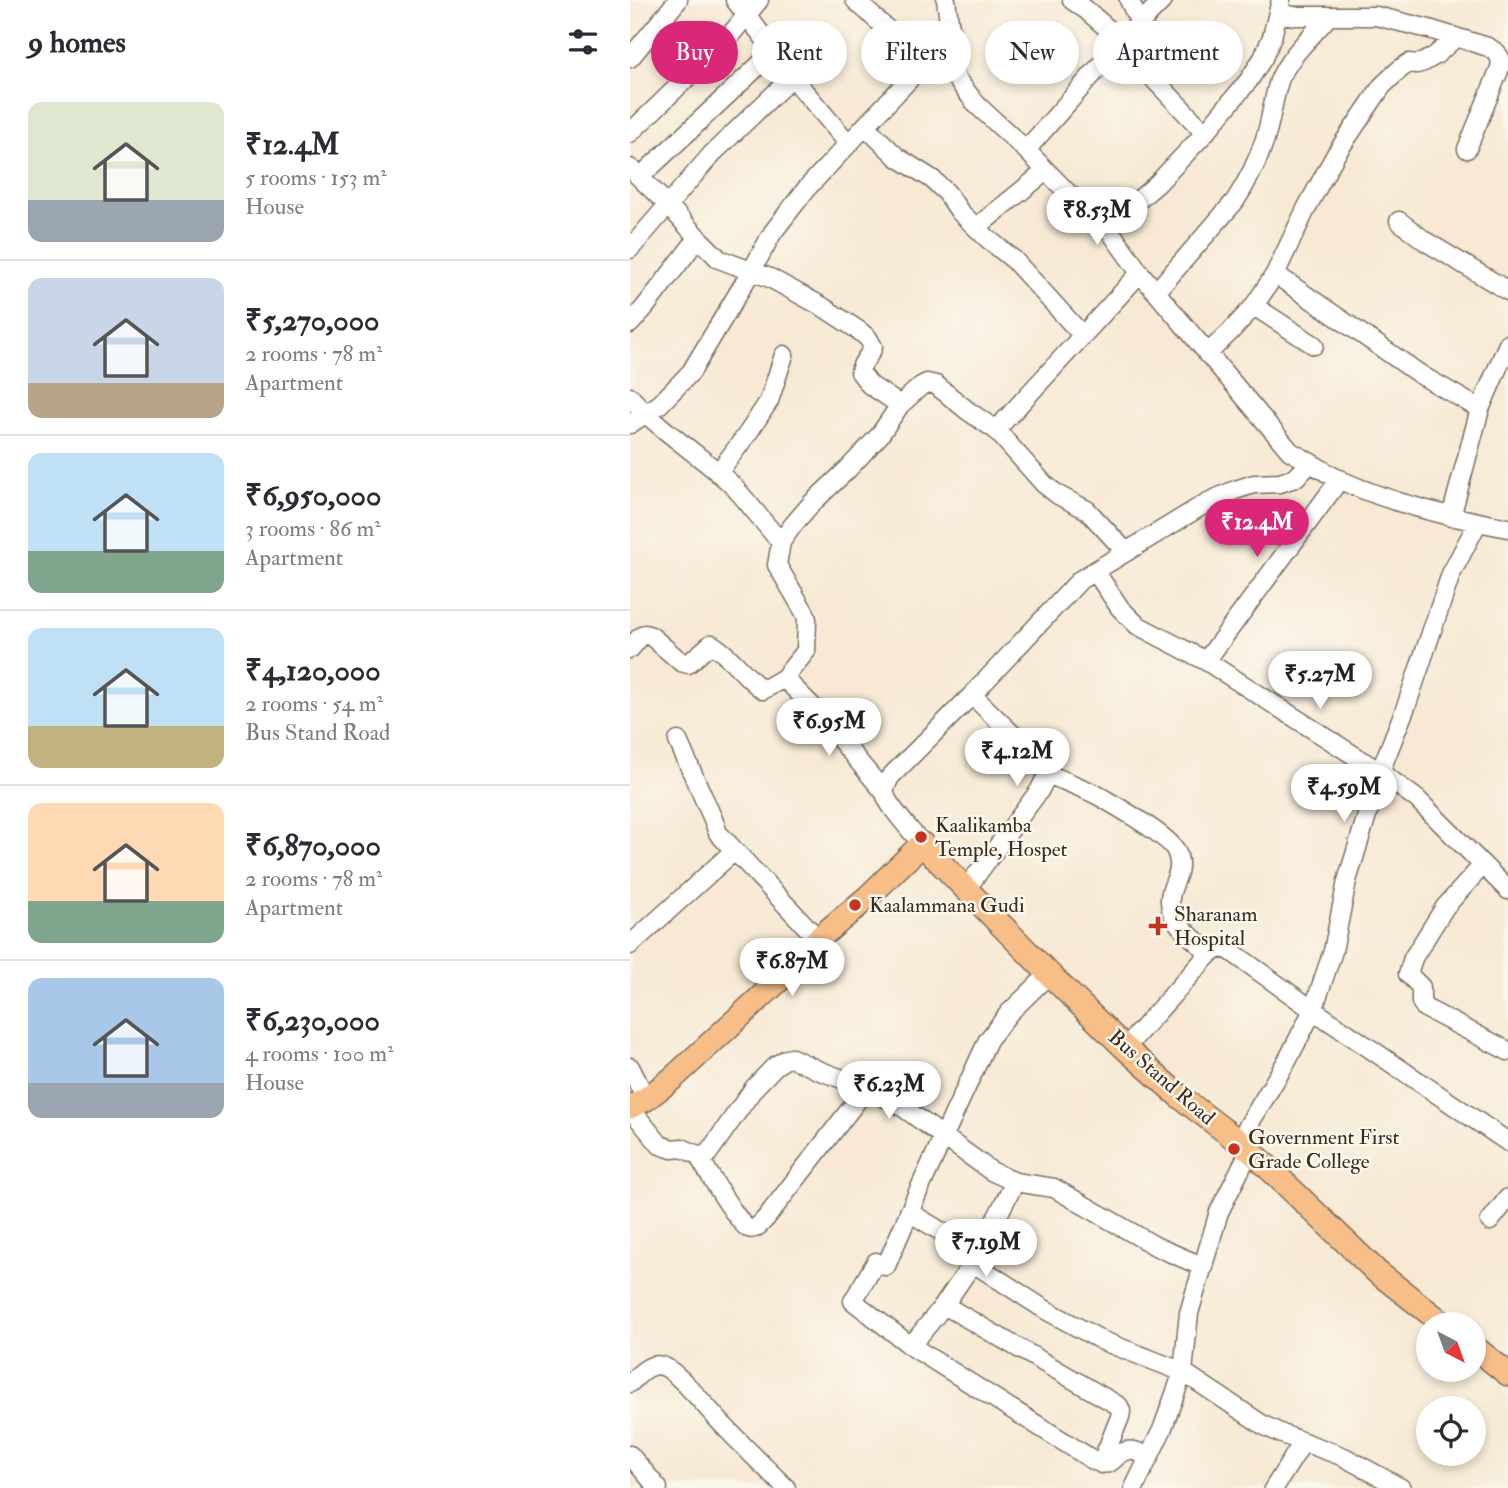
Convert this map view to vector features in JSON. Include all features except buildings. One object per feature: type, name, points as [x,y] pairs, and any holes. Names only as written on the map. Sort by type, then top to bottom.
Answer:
[{"type":"main road","name":"Bus Stand Road","points":[[922,844],[1125,1048],[1178,1096],[1244,1145],[1377,1272],[1428,1312]]},
{"type":"main road","points":[[635,1104],[673,1078],[733,1024],[818,939],[868,897],[922,844]]},
{"type":"main road","points":[[1486,1357],[1508,1374]]},
{"type":"street","points":[[630,58],[678,0]]},
{"type":"street","points":[[735,0],[752,23]]},
{"type":"street","points":[[630,133],[727,38],[759,0]]},
{"type":"street","points":[[855,0],[878,21]]},
{"type":"street","points":[[1072,0],[1100,21]]},
{"type":"street","points":[[1129,0],[1142,21],[1163,0]]},
{"type":"street","points":[[950,3],[951,21]]},
{"type":"street","points":[[1107,227],[1157,184],[1205,133],[1249,80],[1272,37],[1280,6],[1294,16],[1328,17],[1362,7],[1376,16],[1456,37],[1488,47],[1497,53],[1501,60],[1500,68],[1467,149]]},
{"type":"street","points":[[1156,292],[1244,187],[1265,139],[1280,80],[1290,61],[1328,17]]},
{"type":"street","points":[[1207,355],[1254,306],[1275,274],[1336,154],[1382,86],[1399,69],[1436,55],[1456,37]]},
{"type":"street","points":[[752,70],[635,172],[719,259],[770,278],[834,314],[868,338],[873,347],[860,372],[870,385],[900,405]]},
{"type":"street","points":[[1026,150],[1093,74]]},
{"type":"street","points":[[630,249],[722,144],[785,84]]},
{"type":"street","points":[[798,84],[848,143]]},
{"type":"street","points":[[638,420],[660,404],[691,372],[773,232],[807,188],[904,84]]},
{"type":"street","points":[[960,84],[977,105],[1107,227],[1140,274],[1290,451],[1339,479],[1390,498],[1451,517],[1508,528]]},
{"type":"street","points":[[1158,84],[1205,133]]},
{"type":"street","points":[[864,126],[897,157],[947,193],[960,212],[1014,260],[1082,335]]},
{"type":"street","points":[[976,227],[1046,171]]},
{"type":"street","points":[[1399,221],[1425,241],[1508,291]]},
{"type":"street","points":[[630,324],[698,238]]},
{"type":"street","points":[[996,430],[1140,274]]},
{"type":"street","points":[[1275,274],[1421,375],[1480,408]]},
{"type":"street","points":[[1254,306],[1314,345]]},
{"type":"street","points":[[1451,517],[1480,408],[1508,344]]},
{"type":"street","points":[[719,473],[769,401],[784,355]]},
{"type":"street","points":[[630,649],[640,637],[651,636],[681,662],[688,664],[711,644],[763,690],[784,678],[806,651],[807,620],[777,565],[781,542],[811,505],[879,436],[900,405],[927,383],[936,385],[996,430],[1044,484],[1058,495],[1087,510],[1126,552]]},
{"type":"street","points":[[630,397],[638,420],[719,473],[741,493],[781,542]]},
{"type":"street","points":[[884,793],[890,778],[1080,580],[1208,502],[1254,484],[1280,483],[1295,478],[1311,463]]},
{"type":"street","points":[[1206,661],[1339,479]]},
{"type":"street","points":[[1134,1488],[1162,1430],[1183,1372],[1189,1313],[1219,1212],[1244,1145],[1313,1010],[1334,951],[1347,881],[1380,772],[1407,704],[1451,574],[1478,522]]},
{"type":"street","points":[[1095,571],[1119,608],[1137,625],[1206,661],[1380,772],[1417,799],[1508,890]]},
{"type":"street","points":[[784,678],[813,707],[922,844]]},
{"type":"street","points":[[972,695],[1041,762],[1048,774],[1097,795],[1163,835],[1177,853],[1179,867],[1170,899],[1171,907],[1181,927],[1210,953]]},
{"type":"street","points":[[678,741],[718,833],[818,939]]},
{"type":"street","points":[[966,889],[1039,791],[1048,774]]},
{"type":"street","points":[[630,945],[734,851]]},
{"type":"street","points":[[1482,866],[1445,907],[1413,958],[1408,974],[1421,987],[1421,1002],[1425,1008],[1508,1051]]},
{"type":"street","points":[[1125,1048],[1210,953],[1220,948],[1228,950],[1508,1142]]},
{"type":"street","points":[[1049,974],[1009,1013],[988,1040],[909,1212],[881,1264],[853,1301],[911,1346],[1101,1464],[1108,1464],[1126,1451],[1150,1456]]},
{"type":"street","points":[[630,1067],[635,1104],[660,1145],[672,1149],[686,1149],[704,1156],[710,1152],[754,1088],[775,1066],[792,1058],[897,1103],[991,1171],[1015,1182],[1054,1188],[1157,1247],[1204,1267]]},
{"type":"street","points":[[698,1155],[738,1217],[746,1227],[754,1228],[766,1218],[866,1089]]},
{"type":"street","points":[[911,1346],[944,1306],[973,1263],[1015,1182]]},
{"type":"street","points":[[1490,1221],[1508,1198]]},
{"type":"street","points":[[909,1212],[953,1237],[969,1238],[983,1245]]},
{"type":"street","points":[[973,1263],[1044,1309],[1103,1341],[1183,1372],[1263,1426],[1344,1457],[1401,1488]]},
{"type":"street","points":[[944,1306],[1119,1406],[1120,1417],[1101,1464]]},
{"type":"street","points":[[630,1383],[652,1366],[663,1366],[675,1373],[786,1488]]},
{"type":"street","points":[[1274,1488],[1303,1442]]},
{"type":"street","points":[[630,1455],[658,1488]]},
{"type":"place","name":"Kaalikamba Temple, Hospet","points":[[921,837]]},
{"type":"place","name":"Kaalammana Gudi","points":[[855,905]]},
{"type":"place","name":"Sharanam Hospital","points":[[1158,926]]},
{"type":"place","name":"Government First Grade College","points":[[1234,1149]]}]
